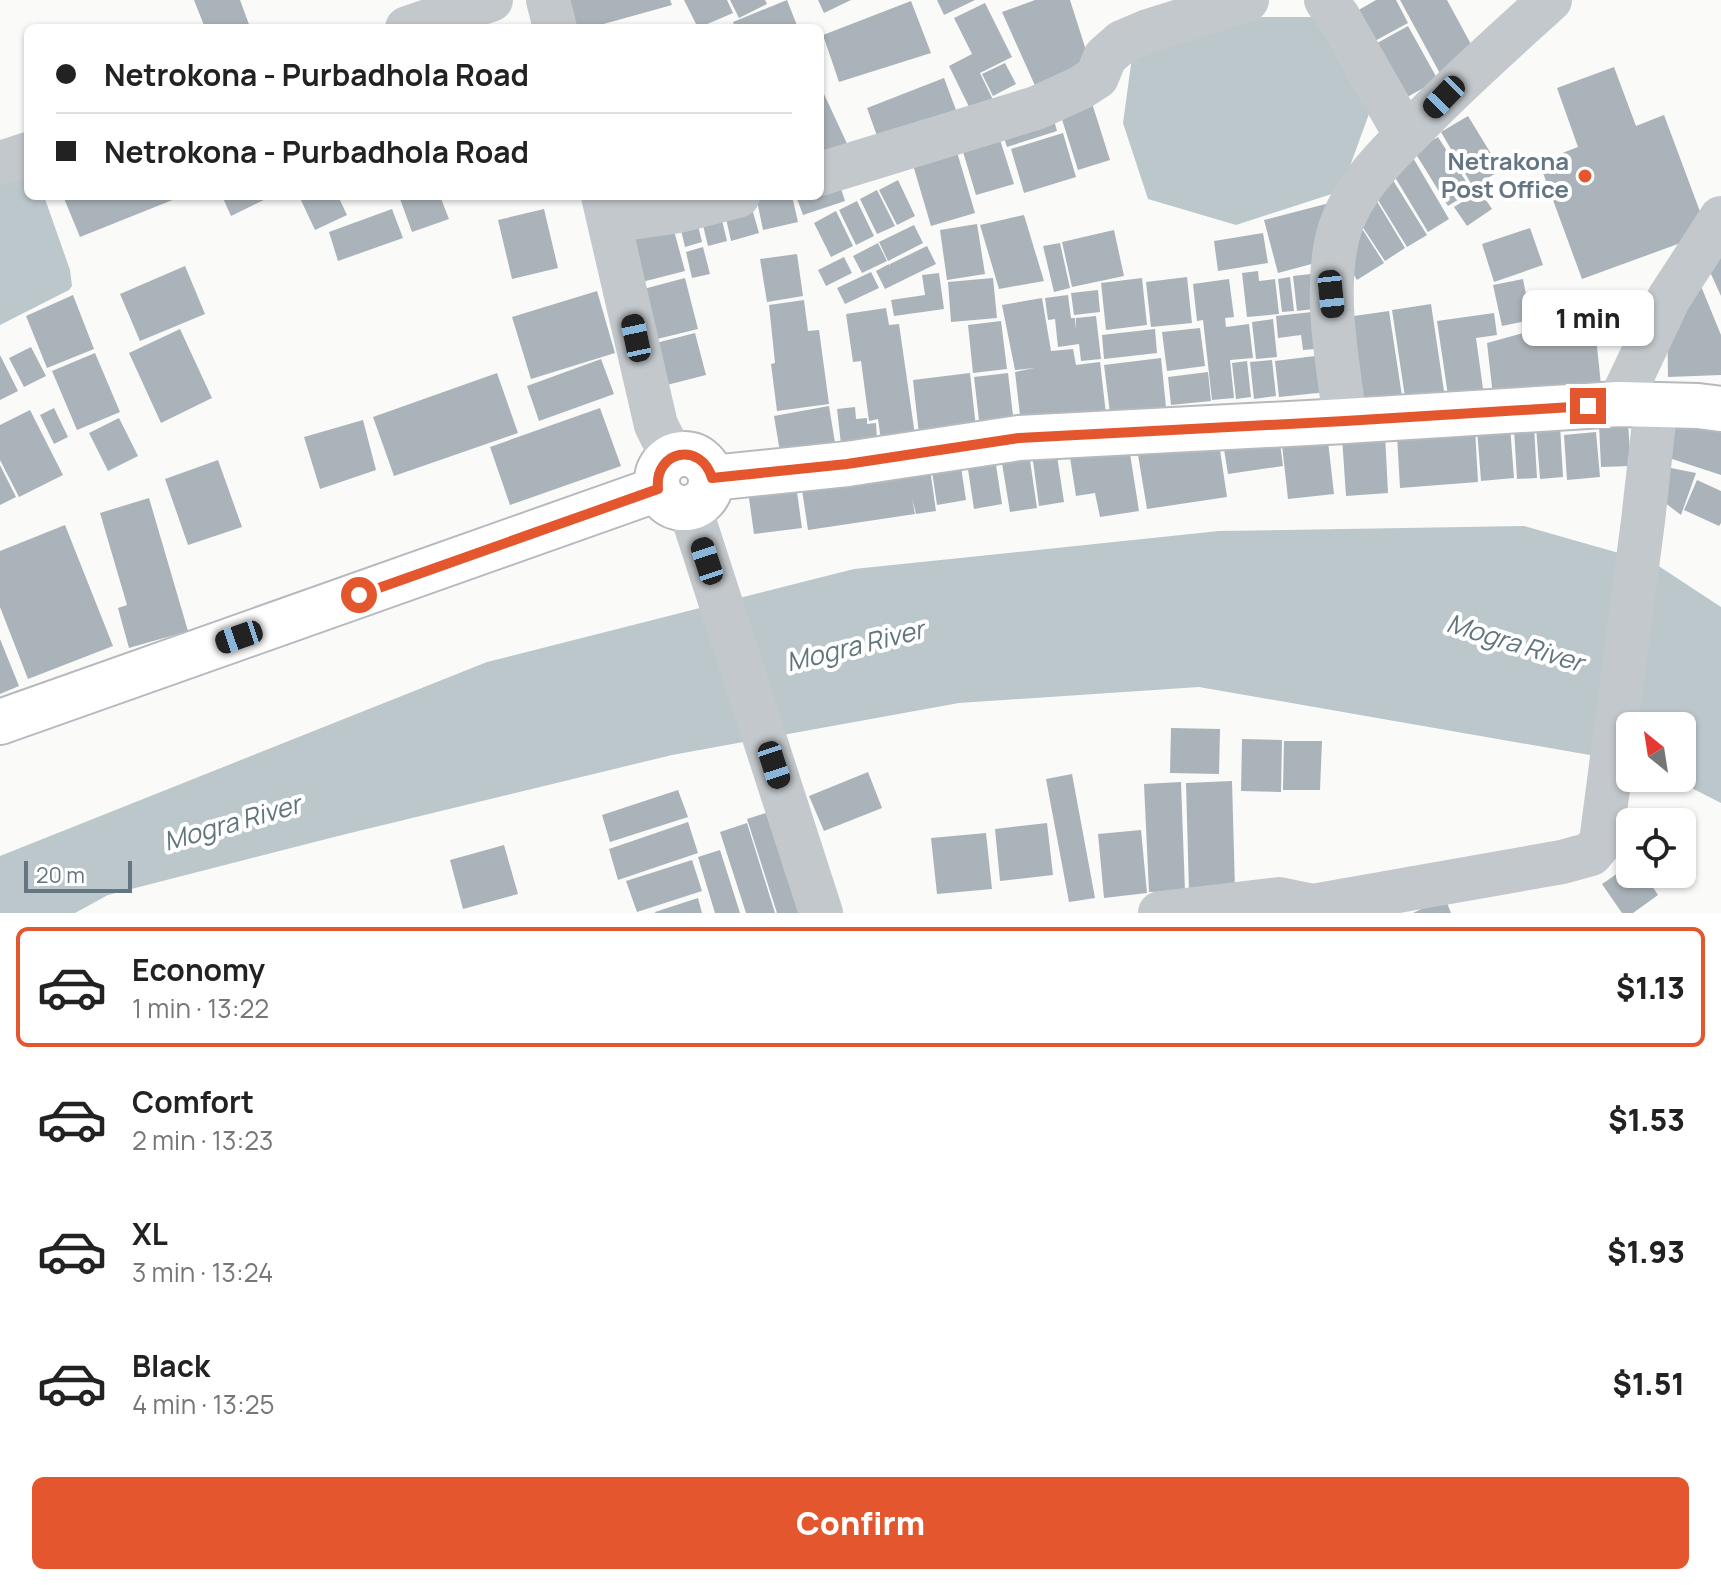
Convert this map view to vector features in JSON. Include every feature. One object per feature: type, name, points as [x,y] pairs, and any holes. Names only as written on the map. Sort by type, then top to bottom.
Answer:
[{"type":"main road","points":[[0,722],[686,493],[1019,438],[1638,405],[1721,409]]},
{"type":"street","points":[[419,24],[491,0]]},
{"type":"street","points":[[548,0],[554,24]]},
{"type":"street","points":[[824,173],[1048,103],[1097,77],[1105,57],[1122,42],[1247,0]]},
{"type":"street","points":[[1326,0],[1406,136]]},
{"type":"street","points":[[1345,421],[1331,294],[1337,238],[1345,216],[1380,162],[1444,97],[1550,0]]},
{"type":"street","points":[[0,163],[24,155]]},
{"type":"street","points":[[722,200],[679,211],[607,209],[656,425],[686,493],[821,913]]},
{"type":"street","points":[[1160,913],[1279,899],[1316,909],[1562,862],[1591,854],[1601,842],[1640,545],[1638,405],[1669,298],[1721,218]]},
{"type":"water","points":[[1209,17],[1321,17],[1374,100],[1341,191],[1236,225],[1148,199],[1123,123],[1132,57]]},
{"type":"water","points":[[24,176],[24,200],[45,200],[70,270],[72,286],[0,325],[0,185]]},
{"type":"water","name":"Mogra River","points":[[1524,526],[1654,563],[1721,607],[1721,803],[1696,790],[1696,712],[1616,712],[1616,760],[1199,687],[959,703],[672,755],[108,895],[75,913],[0,913],[0,856],[487,662],[854,569],[1219,531]]},
{"type":"building","points":[[194,0],[240,0],[249,24],[203,24]]},
{"type":"building","points":[[568,0],[670,0],[672,5],[604,24],[572,24]]},
{"type":"building","points":[[684,0],[727,0],[733,13],[707,24],[696,24]]},
{"type":"building","points":[[730,0],[765,0],[767,4],[739,18]]},
{"type":"building","points":[[787,0],[796,24],[734,24]]},
{"type":"building","points":[[818,0],[851,0],[824,13]]},
{"type":"building","points":[[937,0],[975,0],[944,15]]},
{"type":"building","points":[[1035,0],[1070,0],[1091,66],[1037,90],[1002,12]]},
{"type":"building","points":[[1376,0],[1396,0],[1408,23],[1360,49],[1343,19]]},
{"type":"building","points":[[1400,0],[1447,0],[1479,59],[1443,79]]},
{"type":"building","points":[[911,1],[931,53],[839,82],[824,35]]},
{"type":"building","points":[[985,3],[1012,57],[980,73],[996,106],[974,117],[949,66],[972,54],[954,18]]},
{"type":"building","points":[[1408,26],[1438,80],[1391,106],[1361,52]]},
{"type":"building","points":[[1005,63],[1016,84],[993,96],[982,74]]},
{"type":"building","points":[[1614,67],[1636,126],[1664,115],[1708,233],[1582,279],[1539,162],[1578,147],[1557,88]]},
{"type":"building","points":[[944,78],[959,118],[881,147],[867,108]]},
{"type":"building","points":[[824,94],[850,150],[824,158]]},
{"type":"building","points":[[1091,100],[1110,160],[1078,170],[1059,110]]},
{"type":"building","points":[[1051,109],[1057,131],[1007,147],[1000,126]]},
{"type":"building","points":[[1468,116],[1501,170],[1473,187],[1441,132]]},
{"type":"building","points":[[997,130],[1014,184],[976,195],[960,142]]},
{"type":"building","points":[[1063,133],[1076,177],[1024,193],[1011,149]]},
{"type":"building","points":[[1438,137],[1472,191],[1448,206],[1414,151]]},
{"type":"building","points":[[957,152],[975,213],[931,226],[913,165]]},
{"type":"building","points":[[1412,156],[1449,219],[1428,232],[1393,174]]},
{"type":"building","points":[[836,173],[845,201],[803,215],[797,200],[824,200],[824,177]]},
{"type":"building","points":[[1391,177],[1427,235],[1407,247],[1378,200]]},
{"type":"building","points":[[898,180],[915,216],[897,225],[879,190]]},
{"type":"building","points":[[877,190],[895,226],[877,234],[860,199]]},
{"type":"building","points":[[1480,191],[1492,209],[1467,226],[1454,207]]},
{"type":"building","points":[[1375,198],[1405,248],[1385,261],[1358,220]]},
{"type":"building","points":[[65,200],[172,200],[80,237]]},
{"type":"building","points":[[224,200],[264,200],[231,216]]},
{"type":"building","points":[[301,200],[340,200],[347,215],[315,230]]},
{"type":"building","points":[[400,200],[442,200],[449,219],[412,232]]},
{"type":"building","points":[[750,200],[759,233],[731,241],[723,205]]},
{"type":"building","points":[[757,200],[793,200],[798,222],[763,230]]},
{"type":"building","points":[[1341,200],[1319,262],[1278,273],[1264,220]]},
{"type":"building","points":[[857,201],[874,236],[856,245],[839,210]]},
{"type":"building","points":[[718,204],[727,241],[708,246],[699,209]]},
{"type":"building","points":[[392,209],[403,238],[338,261],[329,232]]},
{"type":"building","points":[[544,209],[558,268],[512,279],[498,220]]},
{"type":"building","points":[[694,209],[702,242],[685,247],[677,213]]},
{"type":"building","points":[[836,211],[853,246],[831,257],[814,223]]},
{"type":"building","points":[[1024,215],[1044,281],[999,289],[980,225]]},
{"type":"building","points":[[670,216],[685,271],[634,284],[619,228]]},
{"type":"building","points":[[977,224],[985,274],[947,280],[940,230]]},
{"type":"building","points":[[1359,224],[1384,263],[1357,280],[1345,261]]},
{"type":"building","points":[[914,225],[923,243],[888,261],[879,242]]},
{"type":"building","points":[[1530,228],[1543,265],[1494,282],[1482,244]]},
{"type":"building","points":[[1114,230],[1124,276],[1072,287],[1062,242]]},
{"type":"building","points":[[1263,233],[1268,263],[1218,271],[1214,241]]},
{"type":"building","points":[[1721,242],[1721,296],[1706,263]]},
{"type":"building","points":[[878,243],[887,261],[862,273],[853,256]]},
{"type":"building","points":[[1060,243],[1070,288],[1054,292],[1043,246]]},
{"type":"building","points":[[927,246],[936,264],[885,289],[876,271]]},
{"type":"building","points":[[703,247],[710,274],[692,278],[686,252]]},
{"type":"building","points":[[797,254],[803,296],[767,302],[760,259]]},
{"type":"building","points":[[844,257],[852,273],[826,286],[818,270]]},
{"type":"building","points":[[185,266],[205,314],[140,341],[120,294]]},
{"type":"building","points":[[1694,269],[1721,335],[1721,375],[1668,377],[1667,313]]},
{"type":"building","points":[[1258,271],[1259,281],[1275,279],[1279,314],[1247,317],[1242,273]]},
{"type":"building","points":[[871,272],[879,288],[845,304],[837,288]]},
{"type":"building","points":[[939,273],[944,309],[894,316],[891,300],[925,295],[922,275]]},
{"type":"building","points":[[1319,273],[1323,308],[1297,311],[1293,276]]},
{"type":"building","points":[[1187,277],[1192,323],[1151,327],[1146,282]]},
{"type":"building","points":[[1290,277],[1294,311],[1282,312],[1278,279]]},
{"type":"building","points":[[685,278],[698,329],[649,341],[636,291]]},
{"type":"building","points":[[993,278],[997,318],[951,322],[948,282]]},
{"type":"building","points":[[1142,278],[1147,325],[1106,330],[1101,283]]},
{"type":"building","points":[[1229,279],[1234,317],[1225,318],[1226,327],[1249,324],[1253,358],[1230,360],[1234,398],[1212,400],[1203,320],[1197,321],[1193,284]]},
{"type":"building","points":[[1523,279],[1531,320],[1502,326],[1493,285]]},
{"type":"building","points":[[1098,290],[1100,312],[1074,315],[1071,293]]},
{"type":"building","points":[[597,291],[615,353],[531,379],[512,317]]},
{"type":"building","points":[[73,295],[94,349],[47,368],[26,316]]},
{"type":"building","points":[[1068,295],[1076,330],[1076,318],[1096,316],[1101,359],[1081,361],[1079,344],[1058,347],[1055,319],[1048,320],[1045,298]]},
{"type":"building","points":[[1042,298],[1051,351],[1073,349],[1076,365],[1100,362],[1106,414],[1021,424],[1015,372],[1034,368],[1015,370],[1002,305]]},
{"type":"building","points":[[1592,298],[1601,385],[1493,396],[1487,343],[1534,330],[1531,304]]},
{"type":"building","points":[[804,300],[808,331],[819,330],[829,404],[777,411],[771,364],[775,363],[769,305]]},
{"type":"building","points":[[1431,304],[1444,391],[1405,397],[1392,310]]},
{"type":"building","points":[[886,308],[889,325],[899,324],[915,435],[881,440],[878,419],[869,421],[861,361],[853,362],[846,314]]},
{"type":"building","points":[[1321,311],[1326,348],[1303,350],[1301,335],[1278,338],[1276,316]]},
{"type":"building","points":[[1389,311],[1402,396],[1359,402],[1347,317]]},
{"type":"building","points":[[1494,313],[1497,335],[1476,338],[1484,396],[1449,402],[1437,321]]},
{"type":"building","points":[[1273,319],[1277,357],[1256,359],[1252,322]]},
{"type":"building","points":[[1001,321],[1007,369],[973,373],[968,325]]},
{"type":"building","points":[[1200,328],[1205,366],[1167,371],[1162,332]]},
{"type":"building","points":[[180,329],[212,398],[161,423],[129,353]]},
{"type":"building","points":[[1155,329],[1157,353],[1104,359],[1102,335]]},
{"type":"building","points":[[695,333],[706,375],[659,387],[648,345]]},
{"type":"building","points":[[31,347],[46,376],[24,387],[9,358]]},
{"type":"building","points":[[95,353],[120,412],[77,430],[52,371]]},
{"type":"building","points":[[0,355],[18,391],[0,400]]},
{"type":"building","points":[[1323,355],[1327,392],[1279,397],[1275,361]]},
{"type":"building","points":[[1161,358],[1166,407],[1110,413],[1104,365]]},
{"type":"building","points":[[601,359],[614,394],[539,421],[527,386]]},
{"type":"building","points":[[1272,360],[1276,396],[1254,399],[1250,362]]},
{"type":"building","points":[[1247,361],[1251,397],[1236,399],[1232,363]]},
{"type":"building","points":[[1208,372],[1211,401],[1171,405],[1168,377]]},
{"type":"building","points":[[497,373],[518,433],[394,476],[373,417]]},
{"type":"building","points":[[970,373],[976,428],[919,434],[913,380]]},
{"type":"building","points":[[1008,373],[1014,424],[980,429],[974,377]]},
{"type":"building","points":[[829,406],[836,449],[781,458],[774,416]]},
{"type":"building","points":[[855,407],[856,419],[867,418],[867,424],[876,423],[877,440],[841,444],[837,409]]},
{"type":"building","points":[[54,408],[68,437],[54,444],[40,415]]},
{"type":"building","points":[[600,408],[621,466],[510,505],[490,447]]},
{"type":"building","points":[[30,410],[63,475],[19,497],[0,460],[0,425]]},
{"type":"building","points":[[1666,416],[1721,425],[1721,475],[1657,454]]},
{"type":"building","points":[[119,418],[138,456],[108,471],[89,433]]},
{"type":"building","points":[[363,420],[376,470],[320,489],[304,437]]},
{"type":"building","points":[[1628,423],[1631,466],[1601,467],[1599,425]]},
{"type":"building","points":[[1560,425],[1563,477],[1540,479],[1536,427]]},
{"type":"building","points":[[1510,426],[1514,478],[1481,481],[1477,428]]},
{"type":"building","points":[[1534,427],[1537,478],[1517,479],[1514,429]]},
{"type":"building","points":[[1278,428],[1283,466],[1228,474],[1222,437]]},
{"type":"building","points":[[1475,429],[1478,482],[1400,488],[1397,435]]},
{"type":"building","points":[[1217,430],[1227,497],[1147,509],[1136,443]]},
{"type":"building","points":[[1596,432],[1600,477],[1567,480],[1564,435]]},
{"type":"building","points":[[1385,434],[1388,493],[1346,496],[1342,437]]},
{"type":"building","points":[[1128,441],[1139,511],[1100,517],[1095,493],[1076,496],[1069,451]]},
{"type":"building","points":[[1328,441],[1334,494],[1288,499],[1282,445]]},
{"type":"building","points":[[1055,443],[1064,502],[1039,506],[1031,446]]},
{"type":"building","points":[[1028,447],[1037,508],[1010,512],[1000,451]]},
{"type":"building","points":[[994,452],[1002,504],[974,509],[966,456]]},
{"type":"building","points":[[959,454],[966,500],[937,505],[930,458]]},
{"type":"building","points":[[218,460],[242,527],[188,545],[165,479]]},
{"type":"building","points":[[929,462],[936,511],[916,514],[912,498],[915,514],[808,530],[801,483]]},
{"type":"building","points":[[0,465],[16,497],[0,505]]},
{"type":"building","points":[[1666,467],[1696,473],[1681,515],[1660,499]]},
{"type":"building","points":[[1697,480],[1721,491],[1719,526],[1684,510]]},
{"type":"building","points":[[796,485],[802,528],[754,534],[748,491]]},
{"type":"building","points":[[149,498],[188,631],[129,648],[118,608],[127,605],[100,513]]},
{"type":"building","points":[[65,525],[113,646],[28,679],[0,607],[0,551]]},
{"type":"building","points":[[0,639],[19,686],[0,694]]},
{"type":"building","points":[[1171,728],[1220,729],[1219,774],[1170,773]]},
{"type":"building","points":[[1242,739],[1282,740],[1281,792],[1241,791]]},
{"type":"building","points":[[1284,741],[1322,741],[1320,790],[1283,790]]},
{"type":"building","points":[[868,772],[882,808],[824,831],[809,796]]},
{"type":"building","points":[[1072,774],[1095,898],[1069,902],[1046,779]]},
{"type":"building","points":[[1232,781],[1235,890],[1189,892],[1186,783]]},
{"type":"building","points":[[1181,782],[1185,891],[1149,892],[1144,784]]},
{"type":"building","points":[[678,790],[688,817],[610,842],[602,815]]},
{"type":"building","points":[[772,811],[805,913],[777,913],[747,819]]},
{"type":"building","points":[[688,822],[698,853],[618,880],[609,849]]},
{"type":"building","points":[[747,823],[775,913],[746,913],[720,832]]},
{"type":"building","points":[[1047,823],[1053,875],[1000,881],[995,829]]},
{"type":"building","points":[[1141,830],[1147,893],[1104,898],[1098,834]]},
{"type":"building","points":[[986,833],[992,889],[937,894],[931,838]]},
{"type":"building","points":[[504,845],[518,894],[463,909],[450,860]]},
{"type":"building","points":[[720,850],[740,913],[715,913],[698,857]]},
{"type":"building","points":[[692,860],[702,891],[637,912],[626,881]]},
{"type":"building","points":[[1616,874],[1616,888],[1653,888],[1658,895],[1633,913],[1622,913],[1602,884]]},
{"type":"building","points":[[698,898],[702,913],[655,913],[655,912]]},
{"type":"building","points":[[1445,898],[1451,913],[1413,913]]},
{"type":"place","name":"Netrakona Post Office","points":[[1585,176]]},
{"type":"route","points":[[359,595],[658,489],[657,481],[663,464],[678,455],[687,454],[704,462],[712,478],[847,464],[1019,438],[1588,406]]}]
